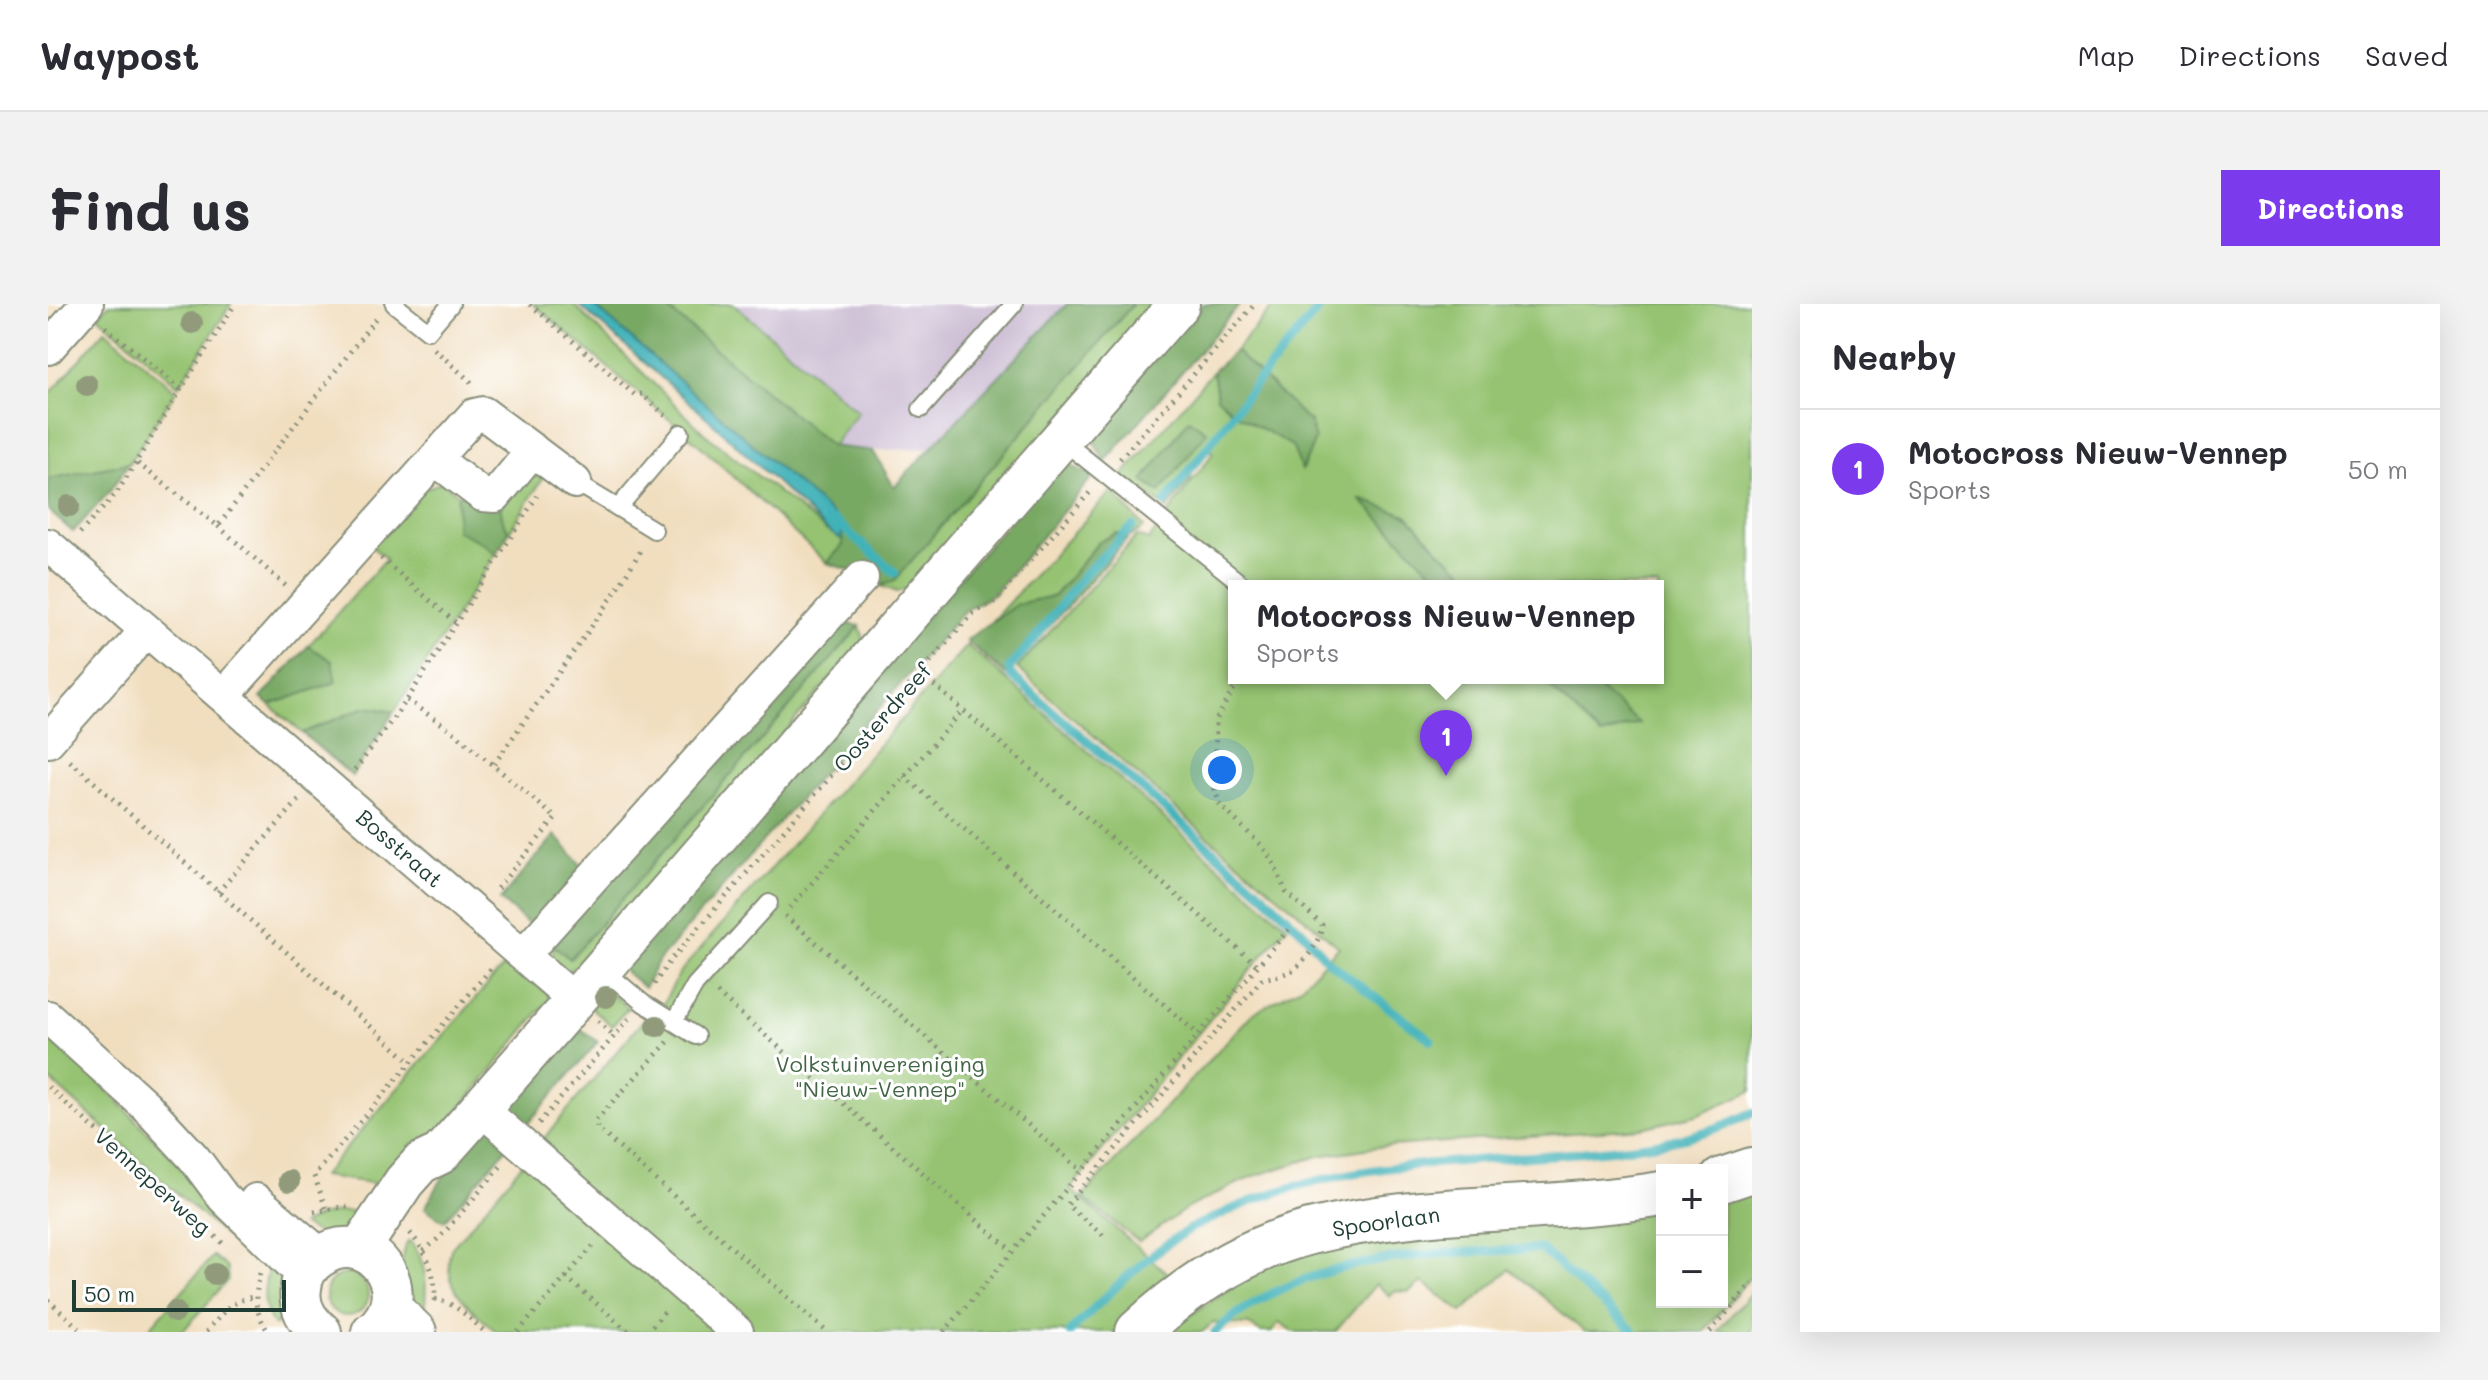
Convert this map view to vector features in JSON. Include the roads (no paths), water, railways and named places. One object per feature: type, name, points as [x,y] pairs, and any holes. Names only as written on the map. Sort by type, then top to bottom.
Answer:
[{"type":"main road","points":[[1728,1178],[1752,1170]]},
{"type":"main road","name":"Spoorlaan","points":[[1138,1332],[1210,1275],[1308,1232],[1398,1216],[1579,1205],[1656,1195]]},
{"type":"street","points":[[325,1288],[436,1172],[440,1154],[1179,304]]},
{"type":"street","points":[[48,348],[85,306]]},
{"type":"street","points":[[223,696],[474,415],[483,413],[555,466],[495,496],[482,495],[435,459]]},
{"type":"street","name":"Bosstraat","points":[[54,550],[576,1001]]},
{"type":"street","points":[[517,950],[862,578]]},
{"type":"street","points":[[53,739],[146,631]]},
{"type":"street","name":"Venneperweg","points":[[48,1017],[126,1087],[194,1158],[236,1183],[325,1288]]},
{"type":"street","points":[[480,1108],[737,1332]]},
{"type":"street","points":[[325,1288],[391,1282],[409,1317]]},
{"type":"lane","points":[[394,304],[428,331],[451,304]]},
{"type":"lane","points":[[921,409],[1014,304]]},
{"type":"lane","points":[[618,508],[681,433]]},
{"type":"lane","points":[[1061,439],[1236,580]]},
{"type":"lane","points":[[555,466],[654,530]]},
{"type":"lane","points":[[678,1024],[701,979],[769,903]]},
{"type":"lane","points":[[603,969],[643,1003],[696,1036]]},
{"type":"water","points":[[578,304],[592,304],[841,522],[842,540],[828,531],[715,425]]},
{"type":"waterway","points":[[1165,503],[1256,383],[1323,304]]},
{"type":"waterway","points":[[834,520],[895,573]]},
{"type":"waterway","points":[[1133,526],[1082,577],[1009,668],[1011,675],[1264,895],[1329,962],[1431,1040]]},
{"type":"waterway","points":[[1070,1332],[1139,1266],[1189,1230],[1258,1199],[1299,1185],[1423,1164],[1603,1151],[1653,1144],[1703,1133],[1752,1113]]},
{"type":"waterway","points":[[1215,1332],[1249,1306],[1287,1286],[1327,1272],[1412,1256],[1541,1249],[1634,1332]]},
{"type":"place","name":"Motocross Nieuw-Vennep","points":[[1446,776]]},
{"type":"park label","name":"Volkstuinvereniging \"Nieuw-Vennep\"","points":[[880,1076]]}]
